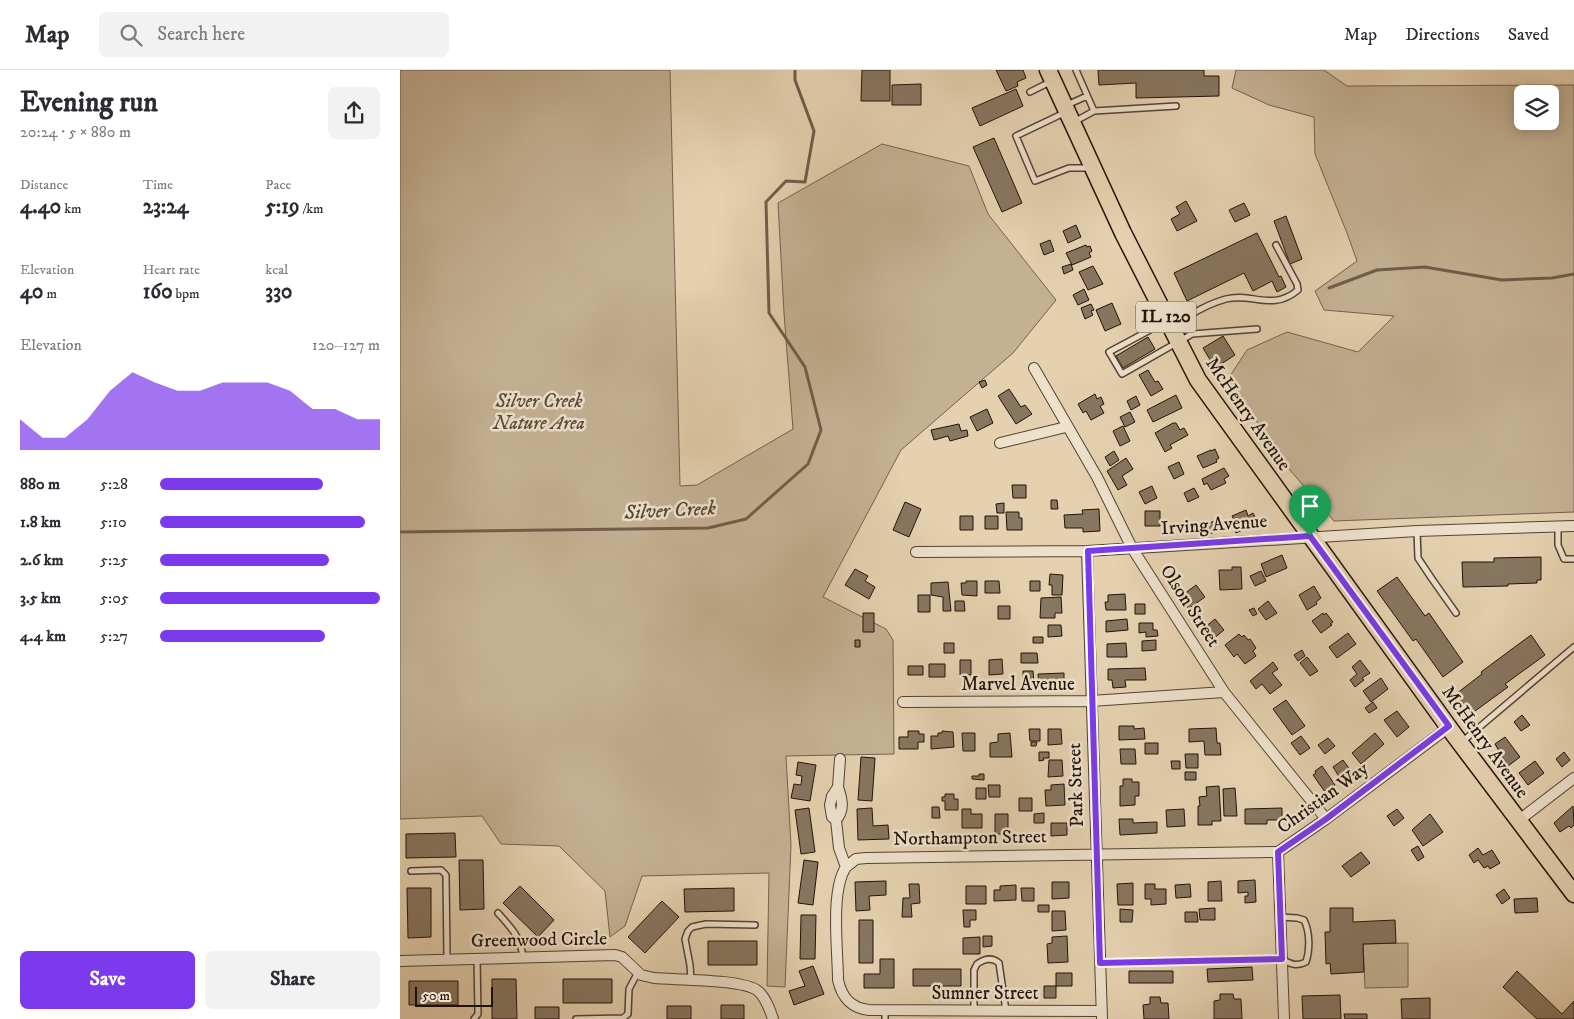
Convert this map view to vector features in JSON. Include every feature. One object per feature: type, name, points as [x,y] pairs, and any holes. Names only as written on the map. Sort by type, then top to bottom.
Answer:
[{"type":"main road","name":"McHenry Avenue","points":[[1052,75],[1123,233],[1198,380],[1518,821],[1574,894]]},
{"type":"street","name":"Olson Street","points":[[1034,368],[1096,477],[1132,548],[1224,692],[1326,819]]},
{"type":"street","points":[[1000,442],[1066,427]]},
{"type":"street","name":"Irving Avenue","points":[[916,552],[1088,551],[1310,536],[1574,526]]},
{"type":"street","name":"Park Street","points":[[1088,551],[1091,701],[1102,1015]]},
{"type":"street","name":"Marvel Avenue","points":[[903,702],[1091,701],[1224,692]]},
{"type":"street","name":"Christian Way","points":[[1284,1019],[1278,852],[1326,819],[1449,726]]},
{"type":"street","points":[[840,759],[838,787],[832,796],[830,805],[832,817],[836,820],[839,848],[846,867]]},
{"type":"street","points":[[1518,821],[1574,778]]},
{"type":"street","name":"Northampton Street","points":[[846,867],[856,859],[866,858],[1096,853],[1278,852]]},
{"type":"street","name":"Sumner Street","points":[[846,867],[841,876],[836,894],[838,980],[841,993],[846,1000],[857,1008],[885,1015],[974,1010],[1102,1015]]},
{"type":"street","name":"Greenwood Circle","points":[[400,961],[615,955],[622,957],[641,975],[654,978],[742,984],[758,991],[765,1000],[773,1019]]},
{"type":"lane","points":[[1076,70],[1094,111]]},
{"type":"lane","points":[[1030,92],[1052,75]]},
{"type":"lane","points":[[1068,114],[1087,96]]},
{"type":"lane","points":[[1093,168],[1069,168],[1035,181],[1016,136],[1068,114],[1176,106]]},
{"type":"lane","points":[[1257,329],[1192,334],[1122,374],[1109,352],[1169,323],[1228,298],[1279,300],[1294,294],[1298,290],[1298,284],[1276,245]]},
{"type":"lane","points":[[1558,526],[1558,545],[1564,559],[1574,559]]},
{"type":"lane","points":[[1417,531],[1418,558],[1456,613]]},
{"type":"lane","points":[[1461,743],[1574,647]]},
{"type":"lane","points":[[411,871],[441,870],[446,875],[447,959]]},
{"type":"lane","points":[[498,914],[515,932],[521,944],[523,957]]},
{"type":"lane","points":[[1100,963],[1282,959],[1293,965],[1300,965],[1306,962],[1308,956],[1308,928],[1304,920],[1280,917]]},
{"type":"lane","points":[[691,981],[685,939],[692,927],[706,924],[755,925]]},
{"type":"lane","points":[[474,1019],[478,1014],[477,958]]},
{"type":"lane","points":[[974,1010],[974,970],[977,964],[989,959],[999,963],[1006,1010]]},
{"type":"lane","points":[[576,1019],[623,1018],[628,1014],[629,989],[638,972]]},
{"type":"green space","name":"Silver Creek Nature Area","points":[[400,70],[670,70],[680,486],[697,485],[793,429],[778,203],[882,144],[969,166],[988,214],[1056,300],[1013,353],[901,450],[823,597],[886,629],[893,640],[894,754],[786,756],[791,845],[785,987],[767,986],[769,873],[642,876],[625,926],[610,937],[605,891],[559,846],[501,844],[482,816],[400,819]]},
{"type":"green space","points":[[1236,70],[1324,70],[1347,86],[1514,85],[1514,130],[1559,130],[1559,85],[1574,85],[1574,512],[1334,521],[1289,469],[1228,379],[1247,350],[1287,332],[1358,352],[1394,316],[1324,310],[1315,291],[1357,261],[1315,154],[1314,117],[1269,105],[1232,88]]},
{"type":"green space","points":[[1408,943],[1408,987],[1365,988],[1363,944]]},
{"type":"building","points":[[862,70],[890,70],[890,101],[861,101]]},
{"type":"building","points":[[996,70],[1023,70],[1026,78],[1017,82],[1018,86],[1006,91]]},
{"type":"building","points":[[1098,70],[1204,70],[1204,76],[1219,76],[1219,96],[1136,98],[1136,83],[1099,85]]},
{"type":"building","points":[[921,84],[921,105],[892,105],[892,85]]},
{"type":"building","points":[[1016,89],[1023,106],[980,126],[972,108]]},
{"type":"building","points":[[994,138],[1022,203],[1002,212],[973,147]]},
{"type":"building","points":[[1186,201],[1197,221],[1177,231],[1171,219],[1180,214],[1176,207]]},
{"type":"building","points":[[1244,203],[1250,215],[1235,222],[1229,210]]},
{"type":"building","points":[[1286,216],[1302,259],[1290,264],[1274,221]]},
{"type":"building","points":[[1076,225],[1081,237],[1068,243],[1063,231]]},
{"type":"building","points":[[1257,233],[1286,287],[1277,292],[1272,281],[1253,291],[1244,273],[1187,301],[1174,273]]},
{"type":"building","points":[[1050,240],[1054,251],[1044,255],[1040,244]]},
{"type":"building","points":[[1086,245],[1087,247],[1090,246],[1092,251],[1089,253],[1091,257],[1072,265],[1066,253]]},
{"type":"building","points":[[1071,264],[1073,270],[1064,274],[1062,267]]},
{"type":"building","points":[[1093,266],[1103,284],[1088,290],[1079,272]]},
{"type":"building","points":[[1084,289],[1089,300],[1078,305],[1073,295]]},
{"type":"building","points":[[1112,303],[1121,324],[1105,331],[1096,310]]},
{"type":"building","points":[[1091,304],[1094,310],[1091,311],[1093,315],[1085,319],[1081,308]]},
{"type":"building","points":[[1223,336],[1235,355],[1215,368],[1203,348]]},
{"type":"building","points":[[1148,337],[1155,349],[1123,368],[1116,356]]},
{"type":"building","points":[[1148,370],[1155,382],[1158,381],[1163,389],[1151,396],[1139,375]]},
{"type":"building","points":[[985,380],[987,385],[982,388],[979,382]]},
{"type":"building","points":[[1009,389],[1021,407],[1025,405],[1032,414],[1016,424],[998,396]]},
{"type":"building","points":[[1095,394],[1097,399],[1101,397],[1104,404],[1100,406],[1104,413],[1091,420],[1086,411],[1083,413],[1078,404]]},
{"type":"building","points":[[1176,395],[1182,408],[1153,422],[1147,410]]},
{"type":"building","points":[[1136,396],[1140,405],[1131,410],[1127,401]]},
{"type":"building","points":[[987,409],[993,423],[977,431],[970,417]]},
{"type":"building","points":[[1130,412],[1135,422],[1125,427],[1120,417]]},
{"type":"building","points":[[1176,423],[1180,430],[1184,428],[1188,435],[1170,445],[1172,448],[1165,452],[1155,433]]},
{"type":"building","points":[[959,424],[961,431],[967,430],[968,436],[950,441],[948,436],[934,440],[931,430]]},
{"type":"building","points":[[1123,426],[1130,441],[1120,446],[1113,431]]},
{"type":"building","points":[[1215,449],[1219,458],[1216,460],[1217,462],[1203,468],[1197,456]]},
{"type":"building","points":[[1114,451],[1119,460],[1110,466],[1105,457]]},
{"type":"building","points":[[1126,458],[1133,469],[1122,476],[1127,485],[1118,490],[1107,471]]},
{"type":"building","points":[[1179,462],[1184,474],[1174,479],[1168,467]]},
{"type":"building","points":[[1224,468],[1229,476],[1224,479],[1226,483],[1211,490],[1207,483],[1204,485],[1202,479]]},
{"type":"building","points":[[1012,485],[1026,485],[1026,498],[1013,498]]},
{"type":"building","points":[[1152,486],[1157,498],[1145,504],[1139,492]]},
{"type":"building","points":[[1194,488],[1199,497],[1188,502],[1184,493]]},
{"type":"building","points":[[1051,500],[1057,500],[1058,509],[1051,509]]},
{"type":"building","points":[[905,502],[921,509],[909,537],[893,530]]},
{"type":"building","points":[[1004,503],[1004,513],[997,513],[996,504]]},
{"type":"building","points":[[1099,509],[1100,531],[1083,532],[1083,528],[1065,528],[1064,515],[1083,514],[1082,510]]},
{"type":"building","points":[[1246,510],[1248,516],[1253,513],[1258,523],[1236,533],[1234,527],[1237,526],[1232,516]]},
{"type":"building","points":[[1145,511],[1160,511],[1160,526],[1145,526]]},
{"type":"building","points":[[1006,512],[1019,512],[1019,518],[1022,518],[1022,530],[1007,530]]},
{"type":"building","points":[[960,516],[973,516],[973,530],[960,530]]},
{"type":"building","points":[[985,516],[998,516],[998,529],[985,529]]},
{"type":"building","points":[[1216,520],[1220,529],[1208,535],[1204,526]]},
{"type":"building","points":[[1282,555],[1287,568],[1266,577],[1261,564]]},
{"type":"building","points":[[1541,557],[1541,580],[1537,580],[1537,583],[1463,587],[1462,562],[1494,562],[1494,558]]},
{"type":"building","points":[[1232,567],[1241,567],[1242,589],[1220,590],[1219,570],[1232,570]]},
{"type":"building","points":[[855,569],[868,576],[865,581],[875,587],[869,599],[845,585]]},
{"type":"building","points":[[1261,571],[1266,581],[1255,586],[1250,576]]},
{"type":"building","points":[[1050,574],[1063,575],[1062,595],[1052,595],[1052,585],[1049,585]]},
{"type":"building","points":[[1397,577],[1425,616],[1429,613],[1463,662],[1443,677],[1416,639],[1413,641],[1377,591]]},
{"type":"building","points":[[966,581],[977,581],[977,596],[962,595],[961,583],[966,583]]},
{"type":"building","points":[[985,581],[999,581],[1000,593],[985,593]]},
{"type":"building","points":[[1030,581],[1040,581],[1040,591],[1030,591]]},
{"type":"building","points":[[948,582],[951,611],[943,611],[943,597],[931,595],[931,583]]},
{"type":"building","points":[[1196,585],[1205,597],[1188,609],[1180,597]]},
{"type":"building","points":[[1314,586],[1321,598],[1316,602],[1317,604],[1307,610],[1299,595]]},
{"type":"building","points":[[1125,594],[1126,610],[1106,610],[1105,602],[1108,602],[1108,595]]},
{"type":"building","points":[[918,595],[930,595],[930,612],[918,612]]},
{"type":"building","points":[[1061,597],[1062,613],[1055,613],[1055,618],[1040,618],[1041,598]]},
{"type":"building","points":[[955,601],[964,601],[965,611],[955,611]]},
{"type":"building","points":[[1268,601],[1277,613],[1266,620],[1258,609]]},
{"type":"building","points":[[1135,604],[1145,604],[1145,614],[1135,614]]},
{"type":"building","points":[[998,606],[1010,606],[1010,619],[998,619]]},
{"type":"building","points":[[1254,608],[1257,614],[1253,616],[1249,610]]},
{"type":"building","points":[[863,613],[874,613],[874,632],[863,632]]},
{"type":"building","points":[[1323,613],[1324,615],[1326,613],[1333,622],[1330,624],[1332,625],[1321,633],[1312,621]]},
{"type":"building","points":[[1127,619],[1128,630],[1106,632],[1106,621]]},
{"type":"building","points":[[1215,619],[1224,630],[1213,639],[1204,628]]},
{"type":"building","points":[[1139,623],[1153,623],[1153,630],[1157,630],[1158,636],[1146,637],[1146,632],[1139,633]]},
{"type":"building","points":[[1048,625],[1061,625],[1062,636],[1048,637]]},
{"type":"building","points":[[1348,633],[1356,644],[1337,658],[1329,647]]},
{"type":"building","points":[[1239,634],[1242,637],[1244,635],[1248,640],[1250,639],[1256,648],[1253,651],[1256,656],[1245,664],[1237,654],[1234,657],[1225,645]]},
{"type":"building","points":[[1531,635],[1545,655],[1505,684],[1508,687],[1471,714],[1456,694],[1482,674],[1481,672]]},
{"type":"building","points":[[1033,637],[1043,637],[1043,643],[1033,643]]},
{"type":"building","points":[[855,640],[860,640],[860,647],[855,647]]},
{"type":"building","points":[[1156,640],[1156,650],[1142,651],[1142,641]]},
{"type":"building","points":[[944,643],[954,643],[954,653],[944,653]]},
{"type":"building","points":[[1126,643],[1127,657],[1107,657],[1107,644]]},
{"type":"building","points":[[1302,650],[1305,656],[1298,661],[1294,655]]},
{"type":"building","points":[[1021,653],[1037,653],[1038,663],[1021,663]]},
{"type":"building","points":[[1307,657],[1318,671],[1310,676],[1300,663]]},
{"type":"building","points":[[1002,659],[1003,674],[989,675],[989,660]]},
{"type":"building","points":[[960,660],[971,660],[971,675],[960,675]]},
{"type":"building","points":[[1360,660],[1370,673],[1362,678],[1364,680],[1355,687],[1350,680],[1357,674],[1352,667]]},
{"type":"building","points":[[1273,662],[1278,669],[1272,673],[1282,685],[1270,694],[1262,684],[1256,689],[1250,681]]},
{"type":"building","points":[[929,664],[945,664],[945,677],[929,677]]},
{"type":"building","points":[[908,666],[923,666],[923,675],[908,675]]},
{"type":"building","points":[[1145,668],[1146,680],[1125,680],[1126,687],[1113,688],[1112,680],[1108,680],[1108,669]]},
{"type":"building","points":[[1023,671],[1033,671],[1034,682],[1023,683]]},
{"type":"building","points":[[1064,673],[1064,687],[1039,688],[1038,674]]},
{"type":"building","points":[[1381,678],[1388,689],[1371,702],[1363,691]]},
{"type":"building","points":[[1286,700],[1305,726],[1292,735],[1273,709]]},
{"type":"building","points":[[1373,702],[1377,708],[1369,713],[1365,708]]},
{"type":"building","points":[[1397,711],[1409,727],[1397,737],[1384,720]]},
{"type":"building","points":[[1522,715],[1530,725],[1521,731],[1514,722]]},
{"type":"building","points":[[1119,726],[1134,726],[1134,729],[1144,728],[1145,739],[1119,740]]},
{"type":"building","points":[[1216,728],[1217,743],[1220,743],[1221,755],[1205,755],[1204,741],[1189,742],[1189,729]]},
{"type":"building","points":[[1029,729],[1040,729],[1040,741],[1030,741]]},
{"type":"building","points":[[1048,729],[1061,729],[1062,744],[1048,745]]},
{"type":"building","points":[[908,731],[919,731],[919,734],[924,734],[924,742],[918,742],[918,749],[899,749],[899,737],[908,737]]},
{"type":"building","points":[[942,731],[953,732],[954,747],[931,749],[931,736],[938,736],[938,733],[942,733]]},
{"type":"building","points":[[962,733],[975,733],[975,751],[963,751]]},
{"type":"building","points":[[1010,733],[1012,757],[990,757],[990,743],[998,742],[998,734]]},
{"type":"building","points":[[1375,733],[1384,744],[1361,764],[1352,753]]},
{"type":"building","points":[[1301,736],[1310,748],[1300,755],[1291,743]]},
{"type":"building","points":[[1505,737],[1520,757],[1508,766],[1495,744]]},
{"type":"building","points":[[1328,738],[1335,746],[1325,754],[1318,745]]},
{"type":"building","points":[[1031,742],[1037,742],[1036,746],[1031,746]]},
{"type":"building","points":[[1145,743],[1158,743],[1158,754],[1145,754]]},
{"type":"building","points":[[1120,749],[1135,749],[1136,764],[1121,764]]},
{"type":"building","points":[[1039,752],[1049,752],[1049,758],[1043,758],[1044,760],[1039,761]]},
{"type":"building","points":[[1564,752],[1570,760],[1562,767],[1556,759]]},
{"type":"building","points":[[1185,754],[1198,754],[1198,768],[1186,768]]},
{"type":"building","points":[[861,757],[875,758],[872,801],[858,800]]},
{"type":"building","points":[[1049,760],[1062,760],[1063,776],[1048,777]]},
{"type":"building","points":[[1343,760],[1351,771],[1340,778],[1333,767]]},
{"type":"building","points":[[1171,761],[1180,761],[1180,769],[1172,769]]},
{"type":"building","points":[[1535,761],[1544,773],[1528,785],[1519,773]]},
{"type":"building","points":[[798,762],[816,765],[810,801],[791,798],[794,784],[801,785],[802,776],[796,775]]},
{"type":"building","points":[[1322,766],[1335,785],[1325,792],[1313,775]]},
{"type":"building","points":[[1185,772],[1196,772],[1196,780],[1185,780]]},
{"type":"building","points":[[979,774],[984,774],[984,780],[972,779],[972,776],[979,776]]},
{"type":"building","points":[[1123,779],[1132,779],[1132,782],[1139,782],[1139,796],[1135,796],[1135,805],[1120,806],[1120,786],[1123,786]]},
{"type":"building","points":[[1064,784],[1065,805],[1046,806],[1045,790],[1051,790],[1051,785]]},
{"type":"building","points":[[988,785],[1000,785],[1000,797],[989,797]]},
{"type":"building","points":[[1219,786],[1221,821],[1212,821],[1212,825],[1198,825],[1199,797],[1207,796],[1206,787]]},
{"type":"building","points":[[976,788],[986,788],[986,799],[976,799]]},
{"type":"building","points":[[1235,788],[1237,816],[1224,816],[1223,789]]},
{"type":"building","points":[[945,794],[954,794],[954,799],[958,799],[958,810],[945,810],[945,801],[942,801],[942,797],[945,797]]},
{"type":"building","points":[[1019,798],[1032,798],[1032,811],[1019,811]]},
{"type":"building","points":[[1573,806],[1574,825],[1560,832],[1554,823]]},
{"type":"building","points":[[932,807],[939,807],[940,818],[932,818]]},
{"type":"building","points":[[809,808],[815,852],[801,854],[795,810]]},
{"type":"building","points":[[872,808],[873,826],[888,825],[889,839],[858,840],[857,809]]},
{"type":"building","points":[[1282,808],[1282,820],[1267,820],[1267,824],[1245,824],[1245,809]]},
{"type":"building","points":[[962,809],[971,809],[971,814],[982,814],[982,828],[962,828]]},
{"type":"building","points":[[1184,809],[1185,826],[1167,827],[1166,810]]},
{"type":"building","points":[[1397,809],[1404,818],[1394,826],[1387,816]]},
{"type":"building","points":[[1044,813],[1044,823],[1034,823],[1034,814]]},
{"type":"building","points":[[995,814],[1008,814],[1008,834],[995,834]]},
{"type":"building","points":[[1430,814],[1443,832],[1423,846],[1412,830]]},
{"type":"building","points":[[1119,819],[1133,819],[1133,823],[1157,822],[1157,833],[1120,835]]},
{"type":"building","points":[[1051,823],[1067,823],[1067,835],[1051,836]]},
{"type":"building","points":[[455,833],[456,857],[406,858],[406,834]]},
{"type":"building","points":[[1418,846],[1424,857],[1418,861],[1411,850]]},
{"type":"building","points":[[1478,848],[1483,855],[1492,850],[1500,863],[1490,869],[1488,866],[1484,868],[1478,860],[1474,863],[1469,855]]},
{"type":"building","points":[[1361,852],[1370,863],[1351,877],[1342,866]]},
{"type":"building","points":[[459,860],[483,860],[484,909],[460,910]]},
{"type":"building","points":[[804,860],[818,862],[813,905],[798,903]]},
{"type":"building","points":[[1255,880],[1256,902],[1245,903],[1245,896],[1248,896],[1248,892],[1238,893],[1238,881]]},
{"type":"building","points":[[886,881],[886,895],[869,896],[870,910],[856,911],[855,882]]},
{"type":"building","points":[[1221,881],[1222,901],[1208,901],[1208,882]]},
{"type":"building","points":[[1052,882],[1069,882],[1069,898],[1052,899]]},
{"type":"building","points":[[1133,883],[1133,905],[1118,905],[1117,884]]},
{"type":"building","points":[[909,884],[919,884],[920,903],[911,904],[912,917],[902,917],[903,898],[910,898]]},
{"type":"building","points":[[1145,884],[1155,884],[1155,889],[1166,889],[1166,904],[1151,905],[1151,899],[1145,899]]},
{"type":"building","points":[[1190,884],[1191,897],[1176,898],[1175,885]]},
{"type":"building","points":[[1016,885],[1016,900],[994,901],[994,890],[1000,890],[1000,886]]},
{"type":"building","points":[[520,886],[554,920],[538,937],[503,903]]},
{"type":"building","points":[[966,886],[986,886],[986,904],[966,904]]},
{"type":"building","points":[[407,888],[431,888],[431,937],[408,938]]},
{"type":"building","points":[[734,888],[734,911],[685,912],[684,889]]},
{"type":"building","points":[[1021,888],[1034,888],[1034,901],[1022,901]]},
{"type":"building","points":[[1504,889],[1510,898],[1502,904],[1496,895]]},
{"type":"building","points":[[1537,898],[1538,912],[1515,913],[1514,899]]},
{"type":"building","points":[[662,901],[679,917],[645,953],[628,937]]},
{"type":"building","points":[[1038,905],[1049,905],[1049,912],[1038,912]]},
{"type":"building","points":[[1215,908],[1215,920],[1200,920],[1199,909]]},
{"type":"building","points":[[1330,908],[1353,908],[1353,922],[1395,920],[1396,943],[1363,944],[1364,972],[1331,974],[1330,963],[1326,964],[1325,932],[1330,932]]},
{"type":"building","points":[[1120,909],[1133,910],[1132,922],[1120,922]]},
{"type":"building","points":[[963,910],[976,910],[976,920],[970,920],[970,927],[964,927]]},
{"type":"building","points":[[1052,911],[1065,911],[1066,930],[1052,931]]},
{"type":"building","points":[[1185,912],[1197,912],[1198,922],[1185,922]]},
{"type":"building","points":[[801,915],[816,915],[815,959],[800,959]]},
{"type":"building","points":[[859,920],[873,920],[873,963],[859,963]]},
{"type":"building","points":[[983,936],[992,936],[992,946],[983,947]]},
{"type":"building","points":[[1067,936],[1068,962],[1048,963],[1047,944],[1052,943],[1052,937]]},
{"type":"building","points":[[980,937],[980,954],[963,954],[963,938]]},
{"type":"building","points":[[708,941],[757,941],[757,965],[708,965]]},
{"type":"building","points":[[880,959],[894,959],[894,988],[864,988],[864,974],[880,974]]},
{"type":"building","points":[[813,966],[824,994],[794,1005],[789,991],[805,986],[799,971]]},
{"type":"building","points":[[1252,967],[1253,980],[1208,982],[1207,969]]},
{"type":"building","points":[[913,969],[961,969],[961,986],[913,986]]},
{"type":"building","points":[[1129,971],[1173,971],[1173,983],[1129,983]]},
{"type":"building","points":[[1517,971],[1562,1014],[1574,1001],[1574,1019],[1537,1019],[1503,987]]},
{"type":"building","points":[[1056,973],[1072,973],[1072,986],[1056,986]]},
{"type":"building","points":[[492,979],[516,979],[517,1019],[492,1019]]},
{"type":"building","points":[[563,979],[612,979],[612,1003],[563,1003]]},
{"type":"building","points":[[409,981],[458,981],[458,1005],[409,1005]]},
{"type":"building","points":[[1044,986],[1056,986],[1056,998],[1044,998]]},
{"type":"building","points":[[1220,994],[1233,994],[1234,999],[1241,999],[1242,1019],[1214,1019],[1214,1001],[1220,1000]]},
{"type":"building","points":[[1340,995],[1341,1019],[1303,1019],[1302,996]]},
{"type":"building","points":[[1150,997],[1160,997],[1161,1003],[1168,1003],[1169,1019],[1144,1019],[1143,1005],[1150,1004]]},
{"type":"building","points":[[1430,998],[1430,1019],[1402,1019],[1401,999]]},
{"type":"building","points":[[721,1005],[744,1005],[744,1019],[721,1019]]},
{"type":"building","points":[[667,1006],[691,1006],[691,1019],[667,1019]]},
{"type":"building","points":[[535,1007],[559,1007],[559,1019],[535,1019]]},
{"type":"building","points":[[1344,1014],[1367,1014],[1367,1019],[1345,1019]]},
{"type":"waterway","name":"Silver Creek","points":[[400,532],[708,528],[746,519],[808,464],[821,430],[805,367],[769,313],[766,202],[786,181],[805,182],[814,131],[795,80],[795,70]]},
{"type":"waterway","points":[[1329,288],[1377,270],[1425,267],[1502,280],[1552,278],[1574,274]]},
{"type":"route","points":[[1310,536],[1449,726],[1326,819],[1278,852],[1282,959],[1100,963],[1088,551],[1310,536]]}]
